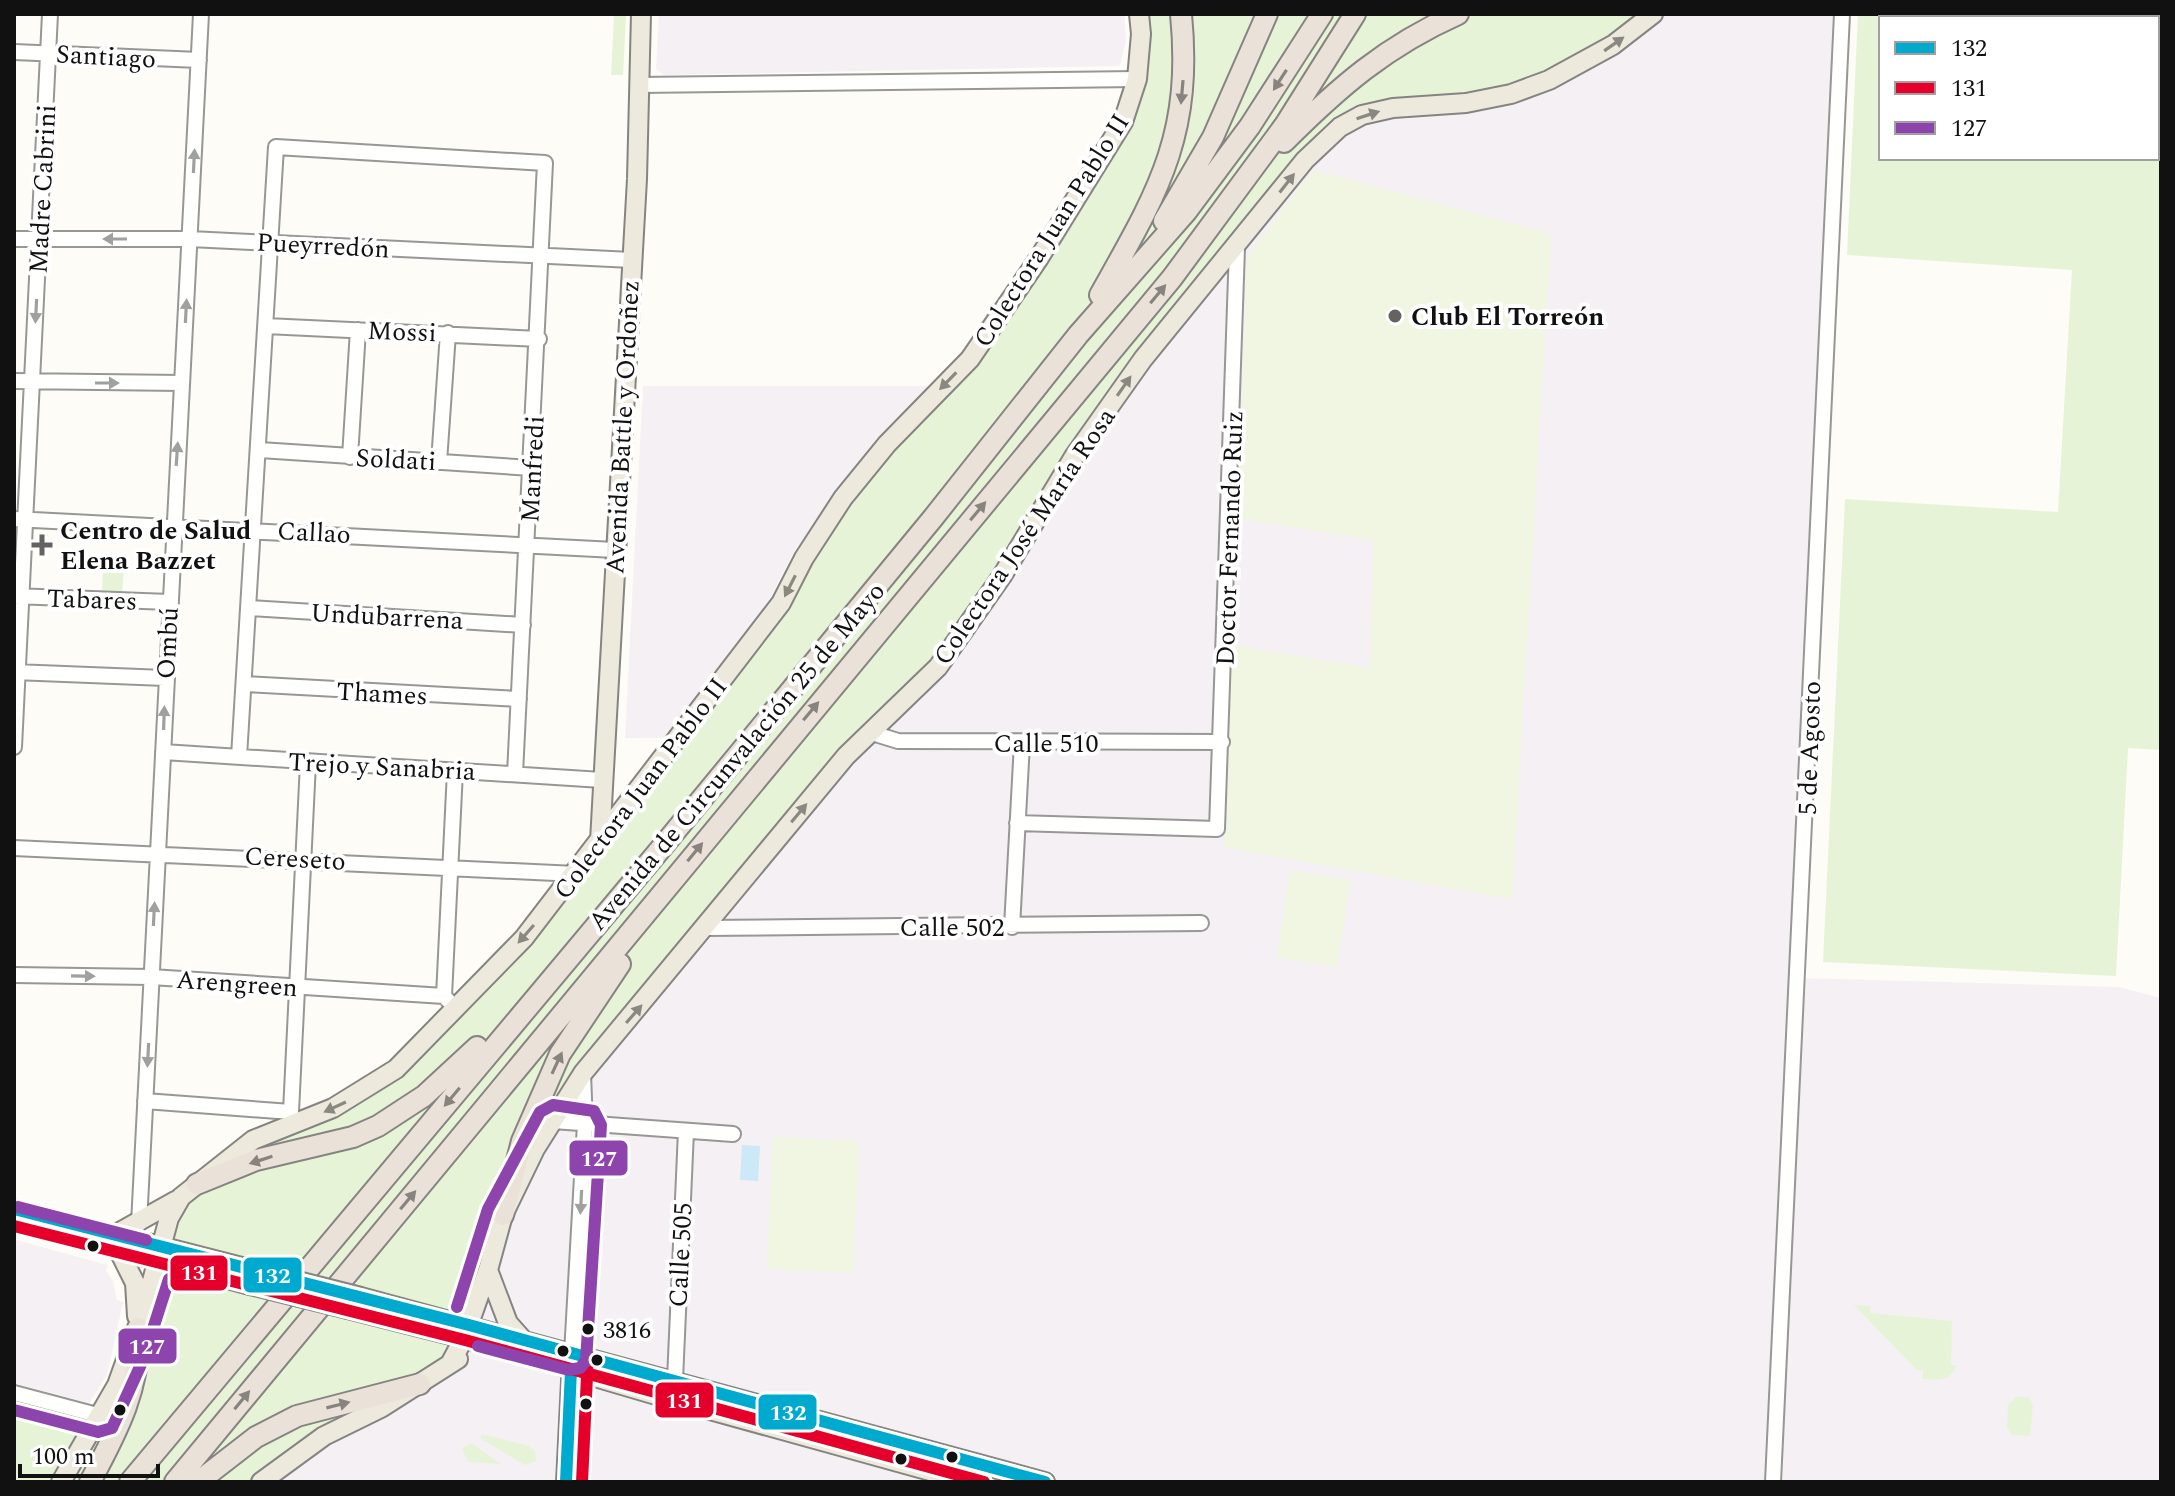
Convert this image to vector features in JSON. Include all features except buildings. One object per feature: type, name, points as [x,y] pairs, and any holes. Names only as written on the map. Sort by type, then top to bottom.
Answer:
[{"type":"highway","points":[[1078,335],[1151,205],[1171,155],[1181,105],[1185,56],[1181,14]]},
{"type":"highway","points":[[1142,259],[1213,137],[1267,14]]},
{"type":"highway","name":"Avenida de Circunvalación 25 de Mayo","points":[[130,1482],[933,518],[1078,335],[1186,212],[1218,170],[1322,14]]},
{"type":"highway","name":"Avenida de Circunvalación 25 de Mayo","points":[[175,1482],[1172,278],[1243,186],[1323,68],[1355,14]]},
{"type":"highway","points":[[1243,186],[1346,82],[1387,50],[1458,14]]},
{"type":"highway","points":[[503,1215],[522,1141],[560,1054],[624,959],[647,912]]},
{"type":"highway","points":[[197,1184],[256,1160],[353,1137],[391,1118],[458,1068],[574,952]]},
{"type":"highway","points":[[90,1482],[127,1408],[140,1355],[138,1328]]},
{"type":"highway","points":[[198,1482],[256,1437],[297,1416],[420,1384]]},
{"type":"main road","name":"Avenida Battle y Ordoñez","points":[[600,841],[632,260],[641,14]]},
{"type":"main road","name":"Colectora Juan Pablo II","points":[[61,1482],[117,1385],[138,1328],[169,1218],[181,1197],[253,1140],[295,1117],[362,1093],[396,1069],[449,1002],[524,938],[576,874],[781,603],[804,558],[843,498],[887,444],[970,359],[1039,258],[1123,122],[1137,79],[1141,34],[1139,14]]},
{"type":"main road","name":"Colectora José María Rosa","points":[[261,1482],[324,1436],[420,1384],[450,1364],[466,1332],[503,1215],[553,1121],[583,1073],[846,756],[938,667],[1002,576],[1075,455],[1143,359],[1237,248],[1305,160],[1340,127],[1362,115],[1393,108],[1466,103],[1511,94],[1549,80],[1613,45],[1653,14]]},
{"type":"main road","points":[[117,1242],[181,1197]]},
{"type":"main road","points":[[14,1209],[160,1254],[466,1332],[524,1341],[572,1362],[970,1482]]},
{"type":"main road","points":[[14,1222],[117,1242]]},
{"type":"main road","points":[[117,1242],[135,1283],[138,1328]]},
{"type":"main road","points":[[488,1270],[508,1323],[524,1341]]},
{"type":"main road","points":[[466,1332],[494,1346],[550,1360],[675,1380],[1045,1482]]},
{"type":"main road","points":[[450,1364],[478,1349],[494,1346]]},
{"type":"main road","points":[[566,1482],[572,1362]]},
{"type":"street","name":"Madre Cabrini","points":[[14,747],[20,519],[32,382],[50,14]]},
{"type":"street","name":"Ombú","points":[[139,1224],[201,14]]},
{"type":"street","name":"5 de Agosto","points":[[1773,1482],[1842,14]]},
{"type":"street","name":"Santiago","points":[[14,52],[199,60]]},
{"type":"street","points":[[638,85],[1137,79]]},
{"type":"street","name":"Manfredi","points":[[271,243],[276,147],[545,163],[539,339],[515,774]]},
{"type":"street","name":"Pueyrredón","points":[[14,239],[190,239],[632,260]]},
{"type":"street","points":[[239,757],[271,243]]},
{"type":"street","name":"Doctor Fernando Ruiz","points":[[1017,823],[1217,829],[1237,248]]},
{"type":"street","name":"Mossi","points":[[266,326],[539,339]]},
{"type":"street","points":[[350,457],[358,330]]},
{"type":"street","points":[[439,462],[448,333]]},
{"type":"street","points":[[14,381],[182,383]]},
{"type":"street","name":"Soldati","points":[[260,450],[532,468]]},
{"type":"street","name":"Callao","points":[[20,519],[173,524],[615,550]]},
{"type":"street","name":"Tabares","points":[[18,596],[169,602]]},
{"type":"street","name":"Undubarrena","points":[[250,608],[523,625]]},
{"type":"street","points":[[16,672],[165,678]]},
{"type":"street","name":"Thames","points":[[245,684],[519,699]]},
{"type":"street","name":"Calle 510","points":[[872,733],[898,741],[1222,742]]},
{"type":"street","points":[[1012,927],[1022,743]]},
{"type":"street","name":"Trejo y Sanabria","points":[[163,752],[602,780]]},
{"type":"street","points":[[145,1101],[295,1117],[297,987],[308,763]]},
{"type":"street","points":[[449,1002],[455,771]]},
{"type":"street","name":"Cereseto","points":[[14,848],[304,858],[576,874]]},
{"type":"street","name":"Calle 502","points":[[704,928],[1201,923]]},
{"type":"street","name":"Arengreen","points":[[14,975],[151,977],[449,1002]]},
{"type":"street","points":[[572,1362],[585,1124],[583,1073]]},
{"type":"street","points":[[553,1121],[733,1134]]},
{"type":"street","name":"Calle 505","points":[[675,1380],[686,1131]]},
{"type":"street","points":[[14,1393],[101,1416]]},
{"type":"shaded area","points":[[659,14],[1124,14],[1126,40],[1120,66],[664,75],[656,69]]},
{"type":"shaded area","points":[[1653,14],[1842,14],[1798,978],[2119,987],[2161,998],[2161,1482],[261,1482],[535,1149],[1075,455],[1340,127]]},
{"type":"shaded area","points":[[643,386],[931,386],[863,457],[795,550],[763,611],[667,738],[625,738]]},
{"type":"shaded area","points":[[16,1240],[108,1265],[106,1271],[113,1281],[117,1300],[123,1302],[107,1375],[89,1403],[14,1383]]},
{"type":"green space","points":[[1139,14],[1653,14],[1549,80],[1340,127],[1143,359],[938,667],[723,904],[535,1149],[450,1364],[261,1482],[61,1482],[101,1416],[169,1218],[229,1156],[362,1093],[524,938],[781,603],[843,498],[970,359],[1123,122]]},
{"type":"green space","points":[[1858,14],[2049,16],[1879,16],[1879,160],[2159,160],[2161,117],[2161,750],[2128,748],[2116,976],[1823,962],[1845,499],[2058,512],[2072,270],[1847,255]]},
{"type":"green space","points":[[614,15],[626,16],[623,75],[611,75]]},
{"type":"green space","points":[[1314,170],[1551,234],[1512,899],[1224,847],[1232,645],[1370,668],[1373,540],[1237,518],[1247,257],[1298,189],[1299,183],[1303,183]]},
{"type":"green space","points":[[103,564],[124,565],[122,596],[102,595]]},
{"type":"green space","points":[[1290,870],[1351,880],[1337,967],[1277,957]]},
{"type":"green space","points":[[773,1137],[859,1141],[853,1272],[767,1269]]},
{"type":"green space","points":[[1854,1305],[1870,1306],[1870,1313],[1952,1321],[1951,1365],[1956,1365],[1954,1371],[1943,1379],[1923,1379],[1923,1370],[1917,1370]]},
{"type":"green space","points":[[2017,1396],[2029,1398],[2033,1405],[2030,1436],[2012,1435],[2007,1427],[2008,1405]]},
{"type":"green space","points":[[14,1404],[85,1424],[53,1482],[14,1482]]},
{"type":"green space","points":[[482,1434],[529,1446],[535,1451],[536,1461],[525,1465],[480,1438]]},
{"type":"green space","points":[[471,1443],[501,1464],[468,1462],[462,1449]]},
{"type":"water","points":[[742,1145],[760,1146],[758,1181],[740,1180]]},
{"type":"transit line","name":"127","points":[[457,1307],[488,1209],[540,1112],[553,1105],[594,1111],[601,1125],[586,1361],[580,1368],[569,1370],[478,1346]]},
{"type":"transit line","name":"127","points":[[18,1207],[146,1240]]},
{"type":"transit line","name":"132","points":[[14,1209],[469,1325],[1045,1482]]},
{"type":"transit line","name":"131","points":[[14,1226],[465,1340],[984,1482]]},
{"type":"transit line","name":"127","points":[[14,1410],[98,1432],[112,1428],[143,1360],[169,1279]]},
{"type":"transit line","name":"131","points":[[582,1482],[588,1355]]},
{"type":"transit line","name":"132","points":[[566,1482],[571,1370]]},
{"type":"place","name":"Club El Torreón","points":[[1395,316]]},
{"type":"place","name":"Centro de Salud Elena Bazzet","points":[[42,545]]},
{"type":"place","name":"3816","points":[[588,1329]]}]
